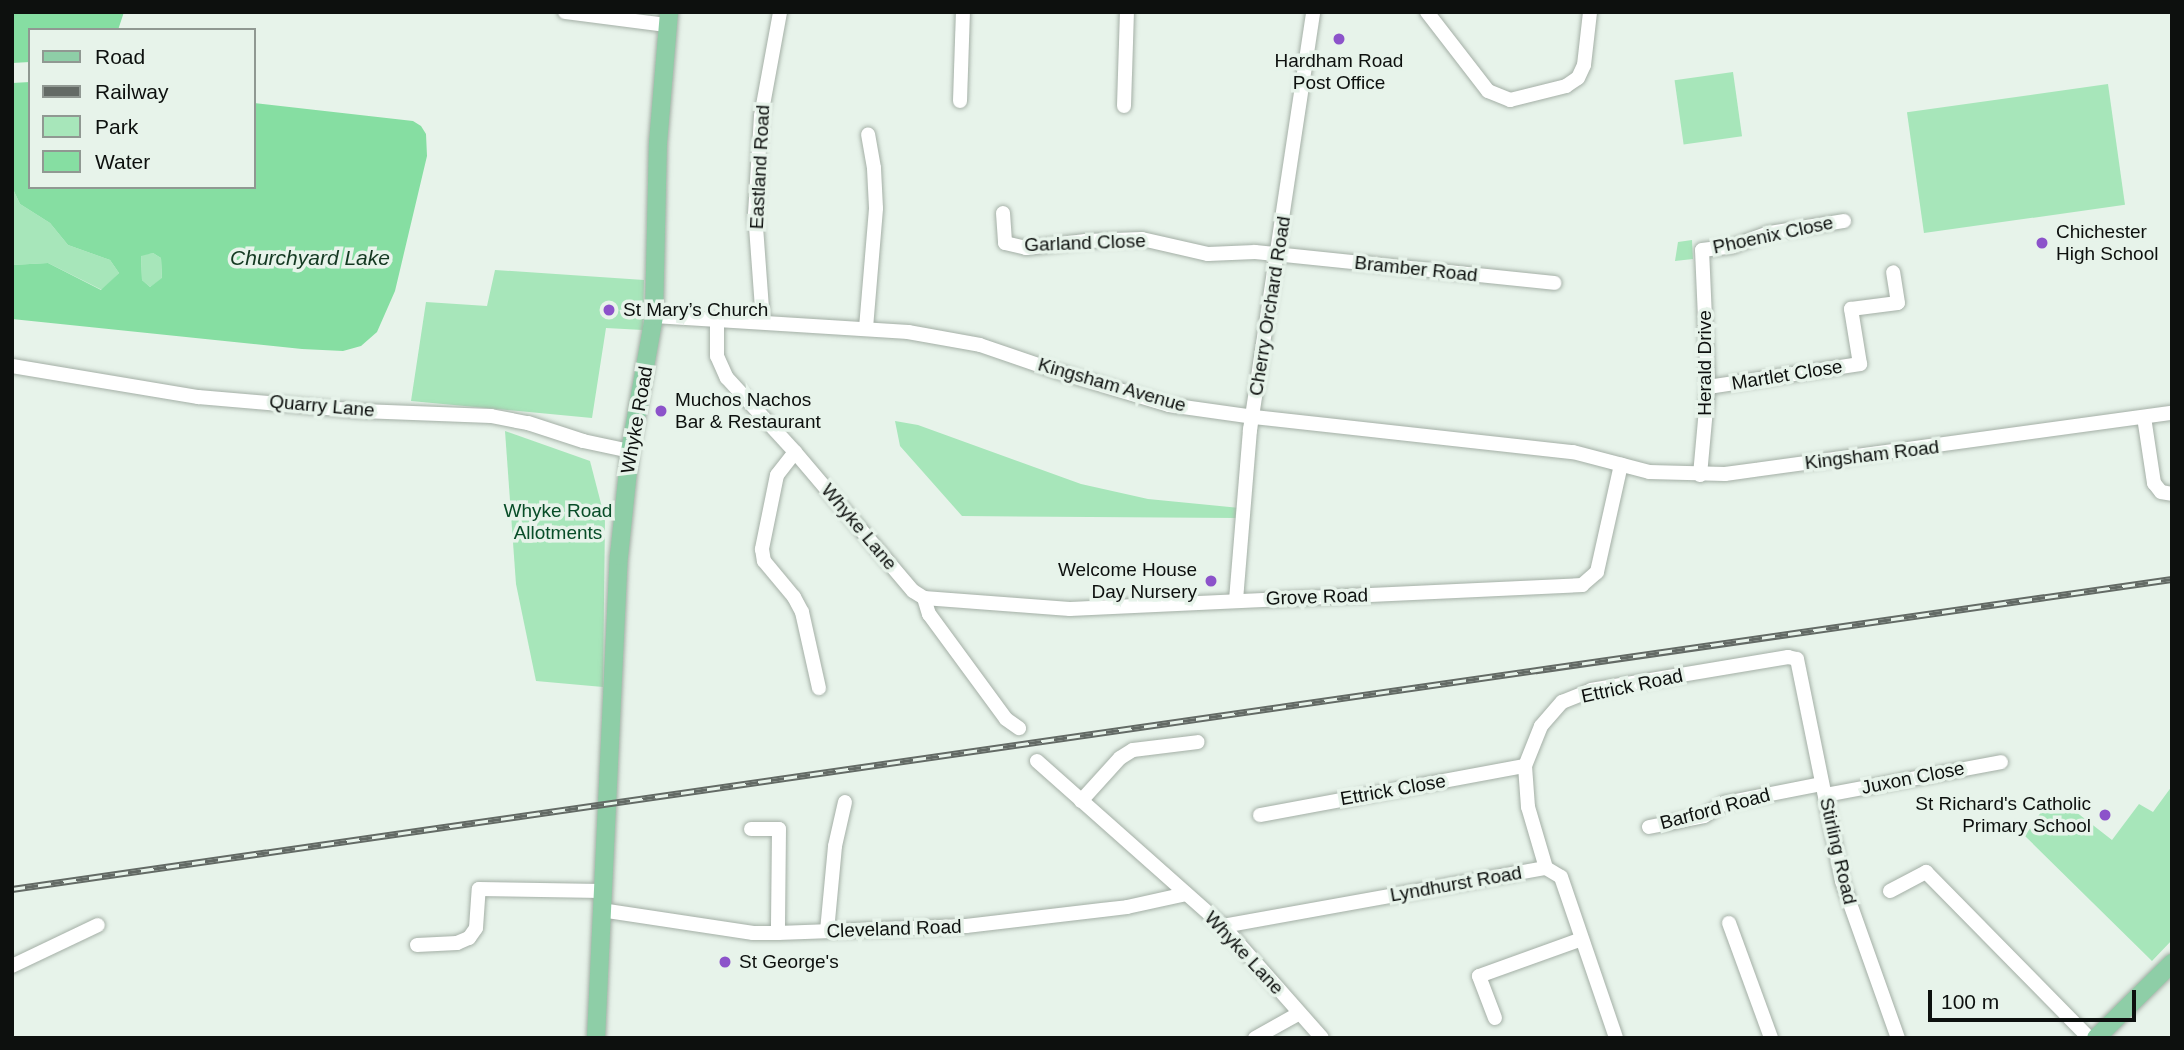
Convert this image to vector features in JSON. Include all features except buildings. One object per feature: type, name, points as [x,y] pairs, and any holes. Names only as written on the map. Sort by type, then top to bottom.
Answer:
[{"type":"main road","name":"Whyke Road","points":[[596,1038],[620,556],[630,451],[654,316],[658,143],[668,18]]},
{"type":"main road","points":[[2096,1038],[2172,963]]},
{"type":"street","points":[[565,12],[668,18]]},
{"type":"street","name":"Eastland Road","points":[[764,322],[755,214],[761,116],[780,12]]},
{"type":"street","points":[[960,101],[963,12]]},
{"type":"street","points":[[1124,106],[1127,12]]},
{"type":"street","name":"Cherry Orchard Road","points":[[1236,600],[1254,417],[1313,12]]},
{"type":"street","points":[[1427,12],[1488,91],[1510,100],[1566,86],[1578,78],[1584,65],[1590,12]]},
{"type":"street","points":[[866,328],[876,208],[874,168],[868,135]]},
{"type":"street","name":"Garland Close","points":[[1003,213],[1005,243],[1026,248],[1086,241],[1142,239],[1208,254],[1278,254]]},
{"type":"street","name":"Phoenix Close","points":[[1702,250],[1732,246],[1769,233],[1844,221]]},
{"type":"street","name":"Herald Drive","points":[[1700,475],[1708,387],[1702,250]]},
{"type":"street","name":"Bramber Road","points":[[1278,254],[1554,283]]},
{"type":"street","name":"Martlet Close","points":[[1708,387],[1860,364],[1851,309],[1898,303],[1893,272]]},
{"type":"street","name":"Kingsham Avenue","points":[[654,316],[866,328],[980,345],[1169,405],[1573,452]]},
{"type":"street","name":"Whyke Lane","points":[[717,320],[719,365],[727,378],[795,452],[913,591],[924,598],[929,614],[1006,719],[1020,729]]},
{"type":"street","name":"Quarry Lane","points":[[12,366],[198,397],[361,411],[491,416],[528,423],[583,441],[630,451]]},
{"type":"street","name":"Kingsham Road","points":[[1573,452],[1649,472],[1700,475],[2172,413]]},
{"type":"street","points":[[2144,417],[2154,483],[2161,492],[2172,495]]},
{"type":"street","points":[[795,452],[778,475],[762,549],[764,561],[794,597],[802,612],[819,688]]},
{"type":"street","name":"Grove Road","points":[[924,598],[1070,609],[1582,585],[1597,572],[1621,465]]},
{"type":"street","name":"Ettrick Road","points":[[1546,868],[1528,807],[1525,766],[1541,726],[1562,702],[1591,690],[1788,657],[1797,659]]},
{"type":"street","name":"Stirling Road","points":[[1797,659],[1842,881],[1898,1038]]},
{"type":"street","points":[[1081,801],[1120,758],[1133,750],[1198,743]]},
{"type":"street","name":"Whyke Lane","points":[[1037,761],[1223,926],[1321,1038]]},
{"type":"street","name":"Juxon Close","points":[[1824,790],[2001,761]]},
{"type":"street","name":"Ettrick Close","points":[[1260,815],[1525,766]]},
{"type":"street","name":"Barford Road","points":[[1649,827],[1704,816],[1724,803],[1824,790]]},
{"type":"street","points":[[827,931],[835,846],[845,802]]},
{"type":"street","points":[[751,829],[779,829],[778,933]]},
{"type":"street","name":"Lyndhurst Road","points":[[1223,926],[1546,868],[1561,877],[1616,1038]]},
{"type":"street","points":[[1891,891],[1926,872],[2089,1038]]},
{"type":"street","points":[[417,946],[457,943],[470,938],[476,928],[479,889],[602,891]]},
{"type":"street","name":"Cleveland Road","points":[[601,910],[753,933],[778,933],[966,926],[1127,907],[1186,894]]},
{"type":"street","points":[[1729,923],[1772,1038]]},
{"type":"street","points":[[12,965],[98,925]]},
{"type":"street","points":[[1495,1018],[1479,976],[1582,939]]},
{"type":"street","points":[[1255,1038],[1300,1013]]},
{"type":"green space","points":[[1733,72],[1742,136],[1684,145],[1675,80]]},
{"type":"green space","points":[[2108,84],[2125,205],[1924,233],[1907,112]]},
{"type":"green space","points":[[12,187],[20,204],[50,223],[68,245],[110,260],[119,273],[102,290],[48,263],[12,265]]},
{"type":"green space","points":[[1692,240],[1693,259],[1675,261],[1678,242]]},
{"type":"green space","points":[[153,253],[161,258],[162,279],[150,287],[142,280],[141,255]]},
{"type":"green space","points":[[495,270],[644,280],[643,330],[606,328],[592,418],[411,401],[426,302],[487,306]]},
{"type":"green space","points":[[895,421],[918,425],[1081,484],[1148,499],[1240,508],[1238,518],[962,516],[900,446]]},
{"type":"green space","name":"Whyke Road Allotments","points":[[505,431],[590,461],[605,519],[603,687],[536,681],[516,584]]},
{"type":"green space","points":[[2172,786],[2172,940],[2152,961],[2025,836],[2053,794],[2112,840],[2139,804],[2153,812]]},
{"type":"water","points":[[12,12],[124,12],[119,28],[28,28],[28,62],[12,63]]},
{"type":"water","name":"Churchyard Lake","points":[[28,82],[28,189],[256,189],[256,103],[413,121],[421,126],[426,134],[427,156],[395,291],[377,332],[361,346],[343,351],[12,319],[12,265],[48,263],[101,290],[119,273],[110,260],[68,245],[50,223],[20,204],[12,187],[12,83]],"holes":[[[153,253],[161,258],[162,278],[150,287],[142,280],[141,256]]]},
{"type":"railway","points":[[12,889],[2172,579]]},
{"type":"place","name":"Hardham Road Post Office","points":[[1339,39]]},
{"type":"place","name":"Chichester High School","points":[[2042,243]]},
{"type":"place","name":"St Mary’s Church","points":[[609,310]]},
{"type":"place","name":"Muchos Nachos Bar & Restaurant","points":[[661,411]]},
{"type":"place","name":"Welcome House Day Nursery","points":[[1211,581]]},
{"type":"place","name":"St Richard's Catholic Primary School","points":[[2105,815]]},
{"type":"place","name":"St George's","points":[[725,962]]}]
